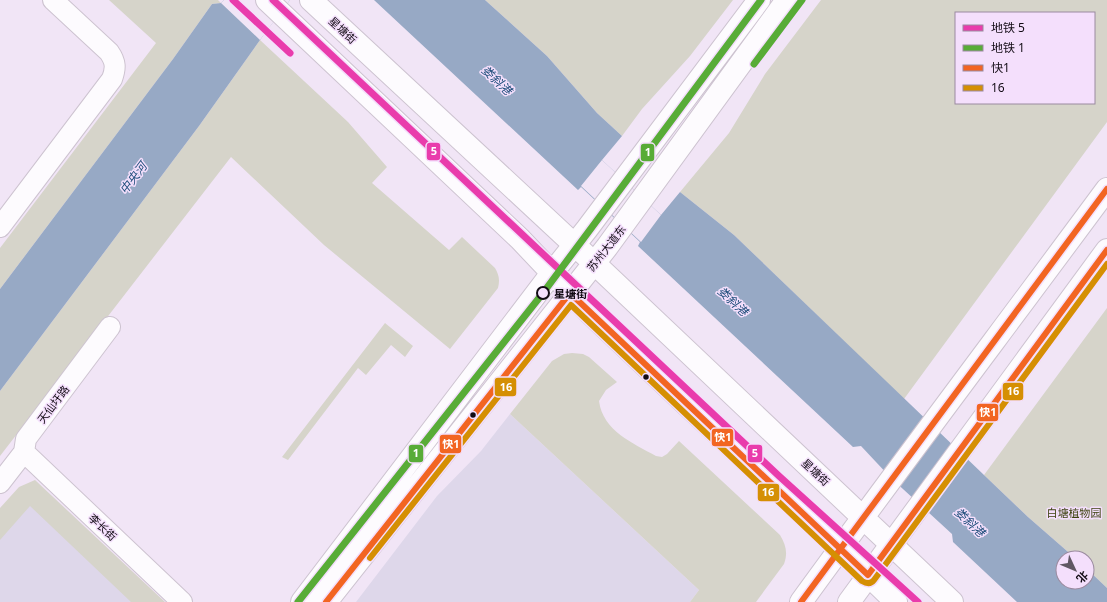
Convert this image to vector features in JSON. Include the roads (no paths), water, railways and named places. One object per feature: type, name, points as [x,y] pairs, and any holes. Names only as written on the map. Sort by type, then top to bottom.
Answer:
[{"type":"main road","name":"星塘街","points":[[311,0],[575,245],[952,602]]},
{"type":"main road","points":[[302,602],[552,273],[575,245],[759,0]]},
{"type":"main road","name":"苏州大道东","points":[[326,602],[623,226],[787,0]]},
{"type":"main road","points":[[274,6],[515,233],[570,293],[687,405],[840,547],[896,602]]},
{"type":"main road","points":[[801,602],[862,517],[932,426],[1107,189]]},
{"type":"main road","points":[[849,602],[958,451],[1107,250]]},
{"type":"street","points":[[0,227],[112,79],[116,69],[115,60],[109,52],[53,0]]},
{"type":"street","name":"天仙圩路","points":[[0,483],[24,452],[26,439],[110,327]]},
{"type":"street","name":"李长街","points":[[24,452],[182,602]]},
{"type":"water","name":"中央河","points":[[224,0],[290,0],[199,126],[0,391],[0,289],[173,59],[212,4],[221,3]]},
{"type":"water","name":"娄斜港","points":[[374,0],[485,0],[547,56],[597,113],[622,136],[602,160],[661,215],[680,192],[734,235],[1028,517],[1066,550],[1055,550],[1055,590],[1095,590],[1095,577],[1107,588],[1107,602],[1017,602],[953,542],[952,534],[891,478],[861,446],[853,447],[638,246],[640,242],[581,187],[578,190]]},
{"type":"metro line","name":"5","points":[[233,0],[290,53]]},
{"type":"metro line","name":"5","points":[[273,0],[779,476],[918,602]]},
{"type":"metro line","name":"1","points":[[298,602],[543,293],[761,0]]},
{"type":"metro line","name":"1","points":[[754,64],[802,0]]},
{"type":"place","name":"星塘街","points":[[543,293]]},
{"type":"park label","name":"白塘植物园","points":[[1074,512]]}]
